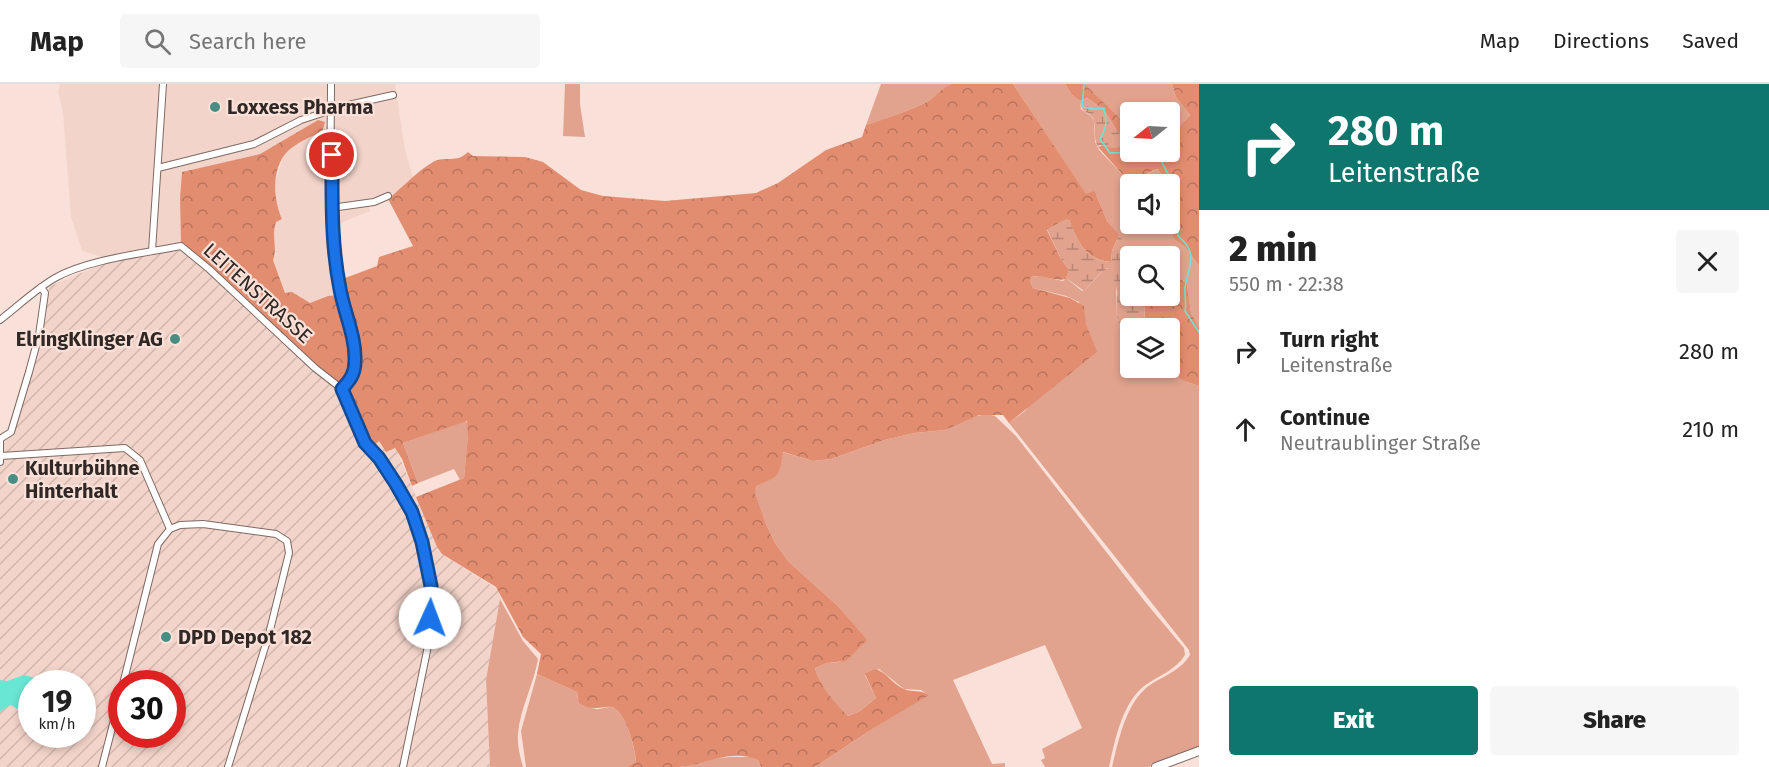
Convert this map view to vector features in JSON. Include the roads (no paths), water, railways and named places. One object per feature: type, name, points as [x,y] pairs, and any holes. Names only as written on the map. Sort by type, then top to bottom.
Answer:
[{"type":"street","points":[[152,251],[163,84]]},
{"type":"street","points":[[331,84],[332,232],[340,290],[355,353],[352,377],[342,389]]},
{"type":"street","points":[[158,168],[254,144],[302,120],[331,110],[393,95]]},
{"type":"street","points":[[331,208],[374,202],[388,196]]},
{"type":"street","name":"LEITENSTRASSE","points":[[0,320],[56,278],[87,265],[181,246],[209,268],[258,316],[342,389],[365,443],[379,458],[412,512],[422,542],[431,586],[432,601],[427,651],[403,767]]},
{"type":"street","points":[[42,287],[45,293],[39,335],[11,432],[0,439],[1,459],[124,448],[140,460],[170,530]]},
{"type":"street","points":[[126,670],[158,544],[170,530],[180,525],[203,524],[276,534],[287,541],[289,553],[269,634],[228,767]]},
{"type":"street","points":[[102,767],[108,744]]},
{"type":"street","points":[[1156,767],[1199,751]]},
{"type":"water","points":[[18,677],[18,709],[9,705],[0,712],[0,680],[7,681]]},
{"type":"waterway","points":[[1084,84],[1082,107],[1104,108],[1106,124],[1100,139],[1110,153],[1150,152],[1160,159],[1178,192],[1178,236],[1189,248],[1191,260],[1185,287],[1185,311],[1199,332]]},
{"type":"place","name":"Loxxess Pharma","points":[[215,107]]},
{"type":"place","name":"ElringKlinger AG","points":[[175,339]]},
{"type":"place","name":"Kulturbühne Hinterhalt","points":[[13,479]]},
{"type":"place","name":"DPD Depot 182","points":[[166,637]]}]
